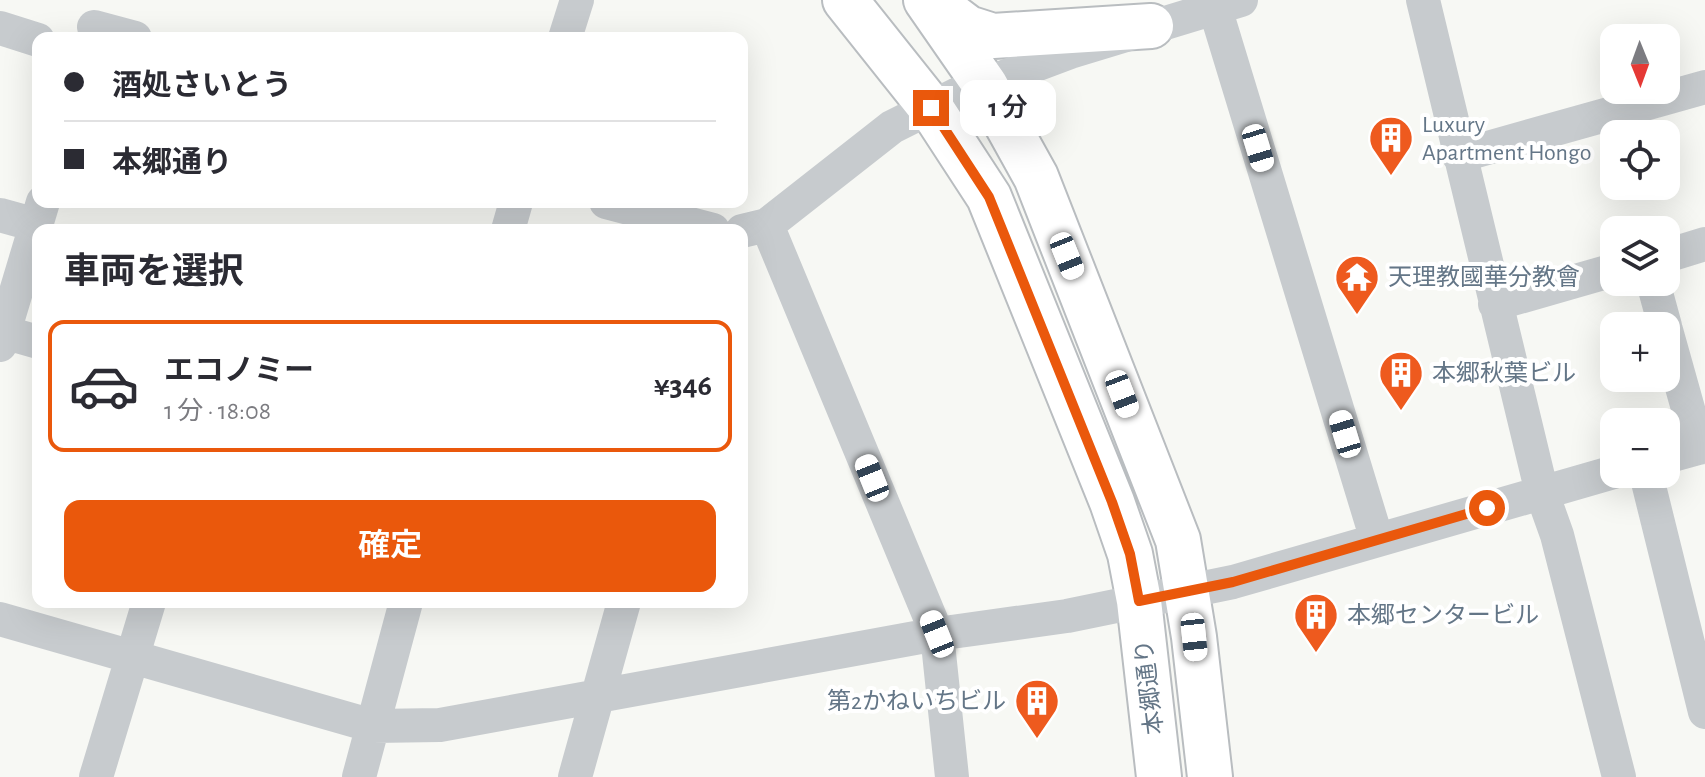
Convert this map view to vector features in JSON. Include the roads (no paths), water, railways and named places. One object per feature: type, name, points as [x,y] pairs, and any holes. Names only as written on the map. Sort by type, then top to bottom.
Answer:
[{"type":"highway","name":"本郷通り","points":[[845,0],[931,108],[989,197],[1130,554],[1139,601],[1159,777]]},
{"type":"highway","name":"本郷通り","points":[[929,0],[985,85],[1036,177],[1178,540],[1210,777]]},
{"type":"highway","points":[[929,0],[968,28],[993,36],[1151,26]]},
{"type":"street","points":[[567,32],[577,0]]},
{"type":"street","points":[[1423,0],[1542,493],[1557,535],[1619,777]]},
{"type":"street","points":[[952,777],[937,634],[755,228],[892,127],[985,85],[1151,26],[1228,4],[1377,540]]},
{"type":"street","points":[[96,22],[120,32]]},
{"type":"street","points":[[0,28],[32,38]]},
{"type":"street","points":[[1459,156],[1705,87]]},
{"type":"street","points":[[629,208],[690,224]]},
{"type":"street","points":[[0,215],[39,214]]},
{"type":"street","points":[[32,236],[1,336],[32,341]]},
{"type":"street","points":[[1680,252],[1705,244]]},
{"type":"street","points":[[1495,304],[1600,274]]},
{"type":"street","points":[[1680,374],[1702,447],[1680,453]]},
{"type":"street","points":[[0,619],[373,726],[440,725],[937,634],[1067,616],[1187,591],[1600,476]]},
{"type":"street","points":[[1649,488],[1705,712]]},
{"type":"street","points":[[96,777],[147,608]]},
{"type":"street","points":[[359,777],[404,608]]},
{"type":"street","points":[[575,777],[622,608]]},
{"type":"place","name":"Luxury Apartment Hongo","points":[[1391,177]]},
{"type":"place","name":"天理教國華分教會","points":[[1357,316]]},
{"type":"place","name":"本郷秋葉ビル","points":[[1401,412]]},
{"type":"place","name":"本郷センタービル","points":[[1316,654]]},
{"type":"place","name":"第2かねいちビル","points":[[1037,740]]}]
